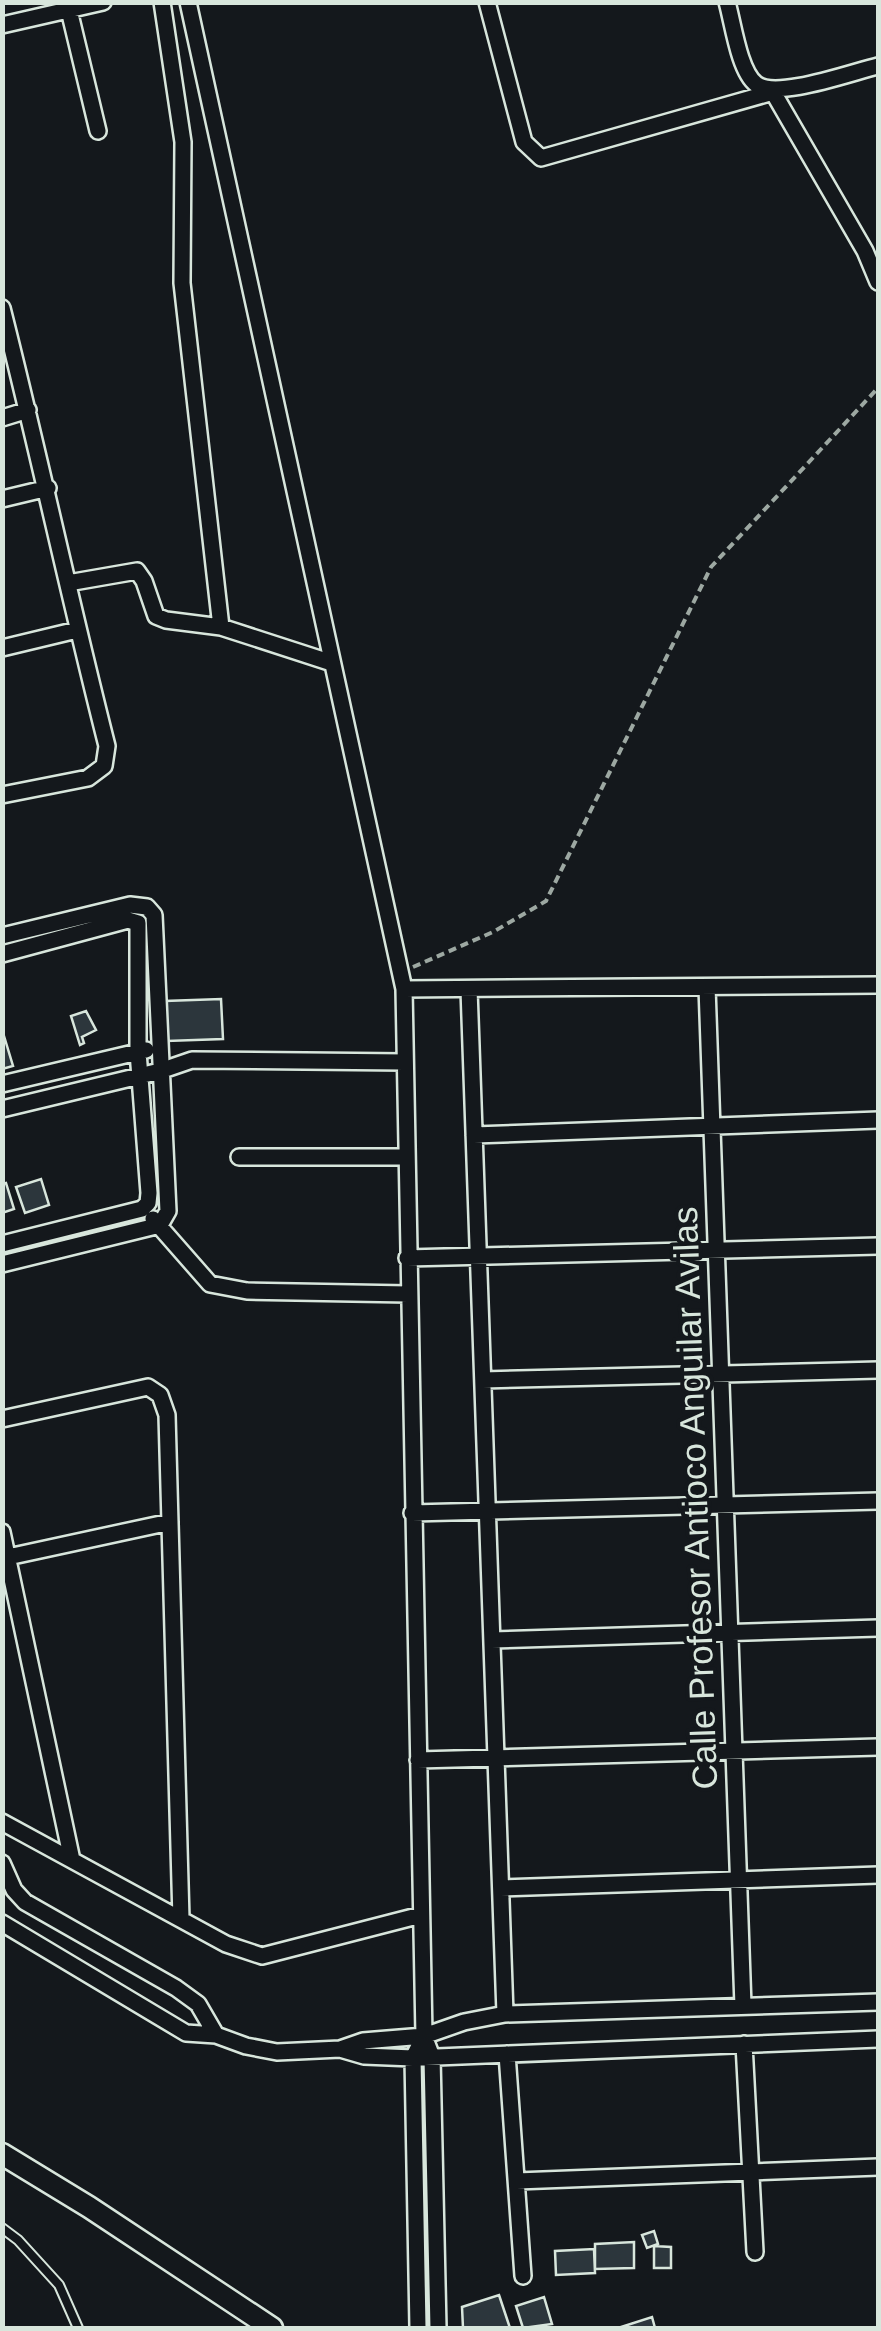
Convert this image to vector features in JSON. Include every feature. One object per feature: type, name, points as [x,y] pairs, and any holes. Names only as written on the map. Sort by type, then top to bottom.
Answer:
[{"type":"street","points":[[2,25],[103,2]]},
{"type":"street","points":[[162,2],[183,142],[182,283],[221,627]]},
{"type":"street","points":[[188,2],[402,981],[424,2036],[432,2057],[438,2328]]},
{"type":"street","points":[[486,2],[524,142],[542,158],[878,66]]},
{"type":"street","points":[[727,2],[744,68],[755,84],[774,92],[865,252],[878,282]]},
{"type":"street","points":[[69,10],[98,130]]},
{"type":"street","points":[[2,308],[107,746],[104,766],[88,778],[2,795]]},
{"type":"street","points":[[2,418],[28,410]]},
{"type":"street","points":[[2,499],[48,488]]},
{"type":"street","points":[[68,584],[137,571],[156,616],[221,627],[332,663]]},
{"type":"street","points":[[2,648],[77,630]]},
{"type":"street","points":[[2,936],[130,905],[146,907],[154,916],[168,1211],[160,1225],[2,1264]]},
{"type":"street","points":[[2,954],[128,920],[138,923],[138,1052],[149,1192],[148,1203],[142,1209],[2,1244]]},
{"type":"street","points":[[402,981],[469,988],[878,985]]},
{"type":"street","name":"Calle Profesor Antioco Anguilar Avilas","points":[[708,986],[743,2006]]},
{"type":"street","points":[[469,988],[505,2014]]},
{"type":"street","points":[[2,1084],[159,1048]]},
{"type":"street","points":[[2,1109],[160,1072],[192,1060],[404,1062]]},
{"type":"street","points":[[474,1135],[878,1120]]},
{"type":"street","points":[[239,1157],[406,1157]]},
{"type":"street","points":[[142,1209],[210,1284],[247,1291],[408,1294]]},
{"type":"street","points":[[407,1258],[878,1246]]},
{"type":"street","points":[[483,1380],[878,1370]]},
{"type":"street","points":[[2,1418],[148,1388],[160,1395],[167,1415],[180,1920]]},
{"type":"street","points":[[412,1513],[878,1501]]},
{"type":"street","points":[[8,1557],[170,1522]]},
{"type":"street","points":[[2,1532],[72,1860]]},
{"type":"street","points":[[492,1640],[878,1628]]},
{"type":"street","points":[[418,1760],[878,1747]]},
{"type":"street","points":[[2,1822],[226,1944],[262,1956],[421,1916]]},
{"type":"street","points":[[2,1862],[8,1888],[176,1988],[198,2004],[216,2035]]},
{"type":"street","points":[[501,1888],[878,1876]]},
{"type":"street","points":[[2,1923],[186,2032],[216,2035],[277,2052],[340,2050],[364,2056],[413,2058],[878,2039]]},
{"type":"street","points":[[340,2050],[363,2042],[424,2036],[464,2022],[505,2014],[878,2002]]},
{"type":"street","points":[[418,2328],[413,2058],[424,2036]]},
{"type":"street","points":[[744,2044],[754,2252]]},
{"type":"street","points":[[507,2054],[522,2276]]},
{"type":"street","points":[[2,2154],[272,2328]]},
{"type":"street","points":[[517,2181],[878,2167]]},
{"type":"lane","points":[[2,2228],[59,2285],[78,2328]]},
{"type":"path","points":[[402,981],[546,901],[710,567],[878,388]]},
{"type":"building","points":[[221,999],[223,1039],[167,1041],[165,1001]]},
{"type":"building","points":[[86,1011],[96,1030],[82,1037],[84,1043],[80,1045],[71,1016]]},
{"type":"building","points":[[2,1037],[13,1066],[2,1069]]},
{"type":"building","points":[[41,1179],[49,1205],[25,1213],[16,1187]]},
{"type":"building","points":[[6,1183],[14,1209],[2,1213],[2,1184]]},
{"type":"building","points":[[654,2231],[658,2244],[647,2248],[642,2235]]},
{"type":"building","points":[[634,2242],[634,2268],[595,2269],[595,2244]]},
{"type":"building","points":[[654,2246],[671,2247],[671,2268],[654,2268]]},
{"type":"building","points":[[594,2249],[595,2273],[556,2275],[555,2251]]},
{"type":"building","points":[[499,2295],[510,2328],[463,2328],[462,2307]]},
{"type":"building","points":[[544,2297],[552,2324],[523,2328],[516,2306]]},
{"type":"building","points":[[652,2317],[655,2328],[618,2328]]}]
